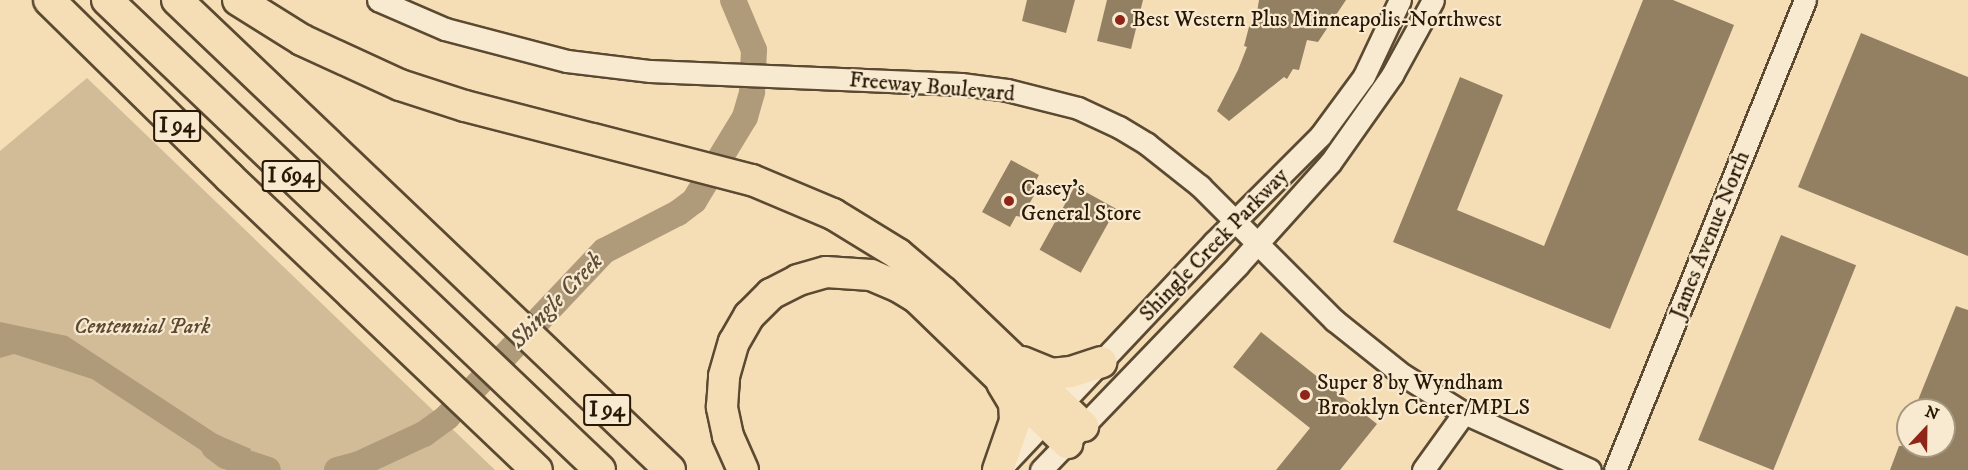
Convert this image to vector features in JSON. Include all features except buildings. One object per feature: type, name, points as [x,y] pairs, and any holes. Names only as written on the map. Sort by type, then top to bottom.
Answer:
[{"type":"highway","name":"I 94","points":[[49,0],[229,177],[537,470]]},
{"type":"highway","name":"I 694","points":[[106,0],[600,470]]},
{"type":"highway","name":"I 94","points":[[177,0],[670,470]]},
{"type":"highway","points":[[238,0],[318,48],[400,85],[465,106],[752,180],[810,203],[879,242],[943,292],[1001,363],[1075,434]]},
{"type":"highway","points":[[743,470],[728,436],[722,407],[728,357],[741,328],[759,304],[771,294],[798,280],[826,272],[842,272],[885,280],[917,298],[1001,363],[1051,374],[1071,372],[1101,362]]},
{"type":"highway","points":[[999,470],[1009,444],[1015,411],[1001,363]]},
{"type":"street","name":"Freeway Boulevard","points":[[378,0],[445,29],[567,61],[615,68],[724,75],[961,84],[1007,90],[1078,108],[1119,127],[1147,144],[1200,186],[1334,320],[1403,375],[1464,413],[1590,470]]},
{"type":"street","name":"Shingle Creek Parkway","points":[[999,470],[1320,136],[1364,76],[1400,0]]},
{"type":"street","name":"Shingle Creek Parkway","points":[[1041,470],[1258,243],[1330,163],[1392,75],[1433,0]]},
{"type":"street","name":"James Avenue North","points":[[1615,470],[1805,0]]},
{"type":"street","points":[[1423,470],[1464,413]]},
{"type":"green space","name":"Centennial Park","points":[[87,78],[495,470],[0,470],[0,151]]},
{"type":"shaded area","points":[[0,322],[67,336],[218,435],[251,449],[242,470],[231,470],[92,379],[14,354],[0,358]]},
{"type":"waterway","name":"Shingle Creek","points":[[337,470],[359,464],[424,434],[447,417],[604,251],[678,213],[694,201],[745,117],[752,92],[754,50],[733,0]]},
{"type":"waterway","name":"Shingle Creek","points":[[214,447],[226,456],[268,470]]},
{"type":"place","name":"Best Western Plus Minneapolis-Northwest","points":[[1120,20]]},
{"type":"place","name":"Casey's General Store","points":[[1009,201]]},
{"type":"place","name":"Super 8 by Wyndham Brooklyn Center/MPLS","points":[[1305,395]]}]
